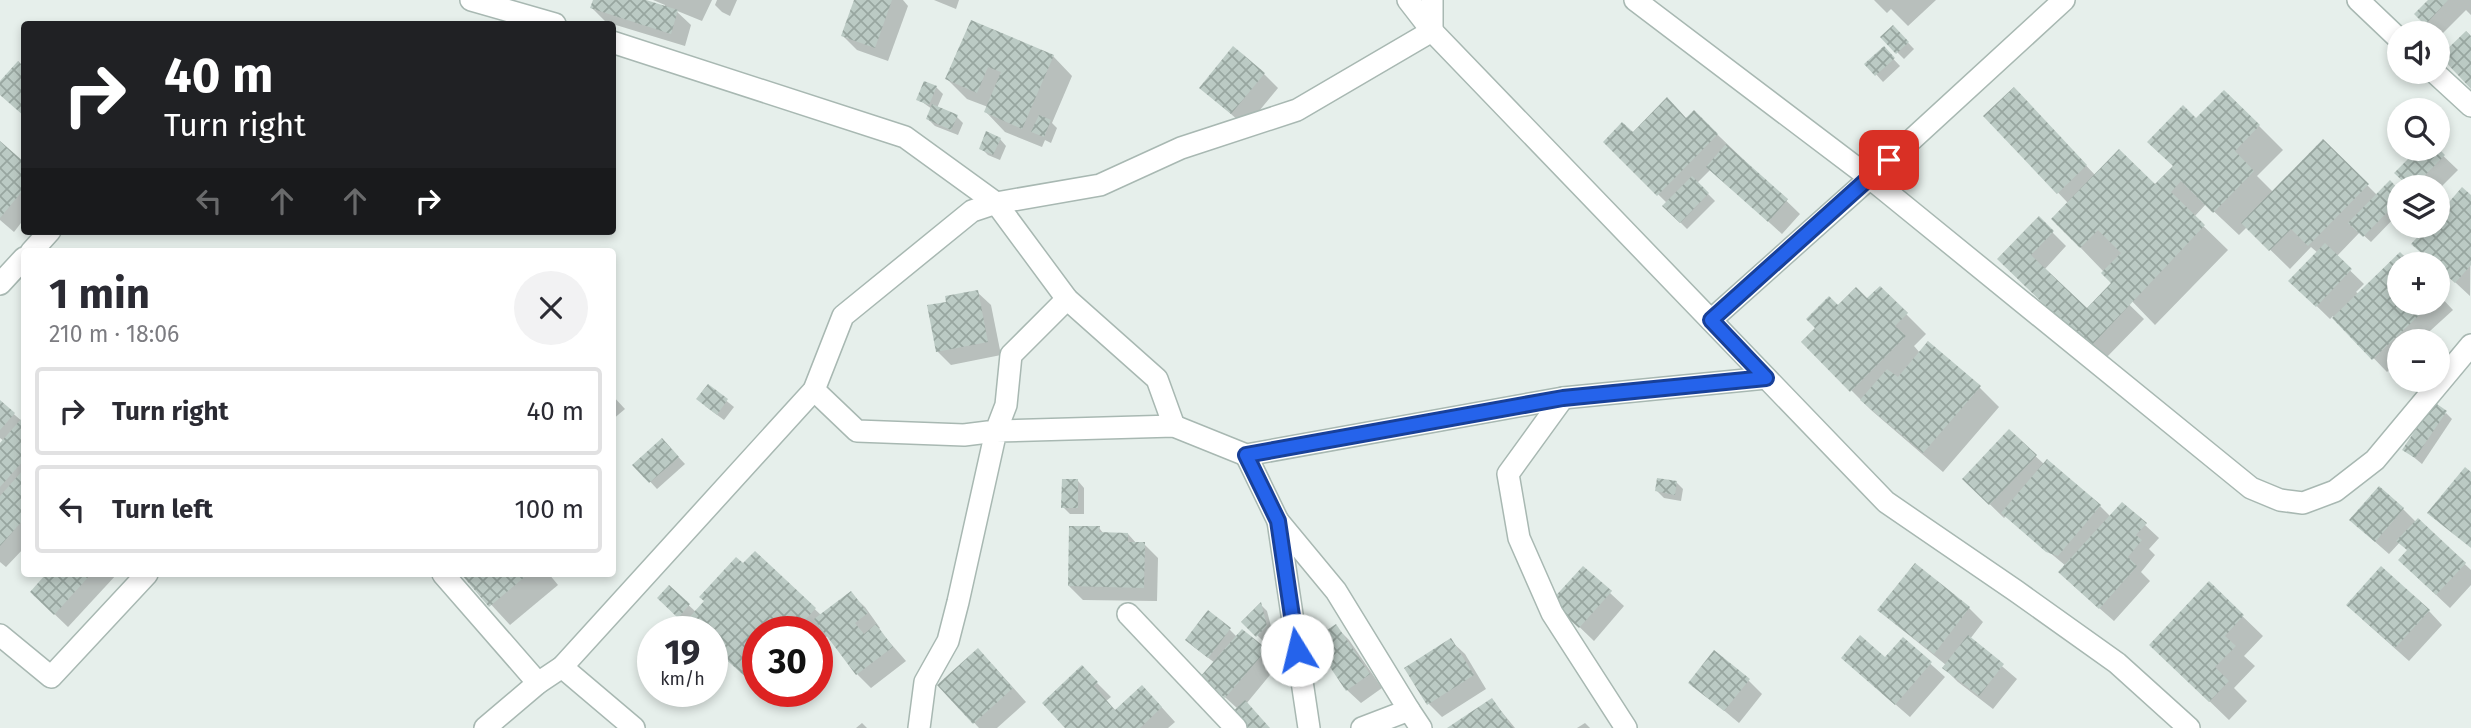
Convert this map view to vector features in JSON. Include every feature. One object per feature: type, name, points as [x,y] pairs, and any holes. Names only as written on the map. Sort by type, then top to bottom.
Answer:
[{"type":"street","points":[[471,0],[544,15]]},
{"type":"street","points":[[1408,0],[1432,31],[1885,502],[2017,591],[2117,663],[2189,728]]},
{"type":"street","points":[[1432,0],[1432,31]]},
{"type":"street","points":[[1635,0],[1870,178],[2250,488],[2280,500],[2303,503],[2335,491],[2375,460],[2471,345]]},
{"type":"street","points":[[1711,320],[2064,0]]},
{"type":"street","points":[[2358,0],[2387,28]]},
{"type":"street","points":[[485,728],[538,683],[562,667],[814,390],[843,316],[972,211],[996,203],[1100,185],[1181,148],[1297,110],[1432,31]]},
{"type":"street","points":[[616,43],[905,137],[996,203],[1067,299],[1157,379],[1174,426]]},
{"type":"street","points":[[2447,84],[2471,106]]},
{"type":"street","points":[[34,248],[46,235]]},
{"type":"street","points":[[0,284],[21,261]]},
{"type":"street","points":[[919,728],[925,682],[948,640],[958,602],[996,431],[1006,405],[1011,355],[1067,299]]},
{"type":"street","points":[[814,390],[857,431],[964,435],[996,431],[1174,426],[1246,455],[1563,398],[1766,378]]},
{"type":"street","points":[[1563,398],[1508,474],[1519,538],[1552,613],[1626,728]]},
{"type":"street","points":[[1246,455],[1278,521],[1336,591],[1421,728]]},
{"type":"street","points":[[1278,521],[1309,728]]},
{"type":"street","points":[[0,635],[51,677],[144,577]]},
{"type":"street","points":[[446,577],[538,683]]},
{"type":"street","points":[[1128,614],[1236,728]]},
{"type":"street","points":[[562,667],[634,728]]},
{"type":"street","points":[[1362,728],[1409,710]]},
{"type":"building","points":[[593,0],[646,0],[678,10],[671,34],[590,8]]},
{"type":"building","points":[[854,0],[892,0],[875,48],[841,36]]},
{"type":"building","points":[[2428,0],[2448,0],[2429,21],[2421,21],[2414,14]]},
{"type":"building","points":[[971,20],[1054,55],[1022,129],[984,112],[1001,72],[988,67],[977,93],[945,79]]},
{"type":"building","points":[[1893,25],[1909,42],[1896,54],[1880,37]]},
{"type":"building","points":[[2466,31],[2471,36],[2471,89],[2450,67],[2450,46]]},
{"type":"building","points":[[1233,46],[1265,73],[1231,114],[1199,88]]},
{"type":"building","points":[[1884,46],[1895,58],[1875,76],[1864,64]]},
{"type":"building","points":[[18,61],[21,64],[21,113],[0,95],[0,81]]},
{"type":"building","points":[[924,81],[937,86],[929,105],[916,100]]},
{"type":"building","points":[[2014,87],[2087,165],[2057,194],[1983,116]]},
{"type":"building","points":[[2224,90],[2260,125],[2235,151],[2254,171],[2213,213],[2181,181],[2171,192],[2205,225],[2089,348],[1997,259],[2039,216],[2054,231],[2031,255],[2087,308],[2111,283],[2101,273],[2121,253],[2098,230],[2080,248],[2051,219],[2119,149],[2155,184],[2173,166],[2147,142],[2183,105],[2196,118]]},
{"type":"building","points":[[1667,97],[1686,118],[1694,110],[1718,134],[1657,196],[1603,142],[1622,122],[1633,132]]},
{"type":"building","points":[[932,104],[958,115],[951,130],[926,119]]},
{"type":"building","points":[[1039,115],[1051,120],[1044,137],[1031,132]]},
{"type":"building","points":[[986,131],[1001,138],[993,155],[979,149]]},
{"type":"building","points":[[2323,139],[2369,184],[2308,246],[2291,229],[2269,251],[2241,223]]},
{"type":"building","points":[[0,141],[21,159],[21,193],[0,218]]},
{"type":"building","points":[[1726,144],[1788,199],[1768,222],[1706,167]]},
{"type":"building","points":[[2406,161],[2439,161],[2425,175],[2394,173]]},
{"type":"building","points":[[1692,176],[1709,193],[1680,223],[1662,206]]},
{"type":"building","points":[[2387,183],[2387,212],[2363,237],[2348,223]]},
{"type":"building","points":[[2462,187],[2471,195],[2471,265],[2455,283],[2450,279],[2450,252],[2420,252],[2411,244],[2417,238],[2450,238],[2450,201]]},
{"type":"building","points":[[2325,243],[2352,269],[2316,307],[2288,281]]},
{"type":"building","points":[[2387,265],[2387,315],[2419,315],[2405,329],[2387,329],[2387,346],[2372,360],[2332,318]]},
{"type":"building","points":[[1880,286],[1908,313],[1895,326],[1906,336],[1850,392],[1801,342],[1815,328],[1806,319],[1829,296],[1838,305],[1856,287],[1867,298]]},
{"type":"building","points":[[978,290],[988,342],[936,352],[927,305],[946,302],[945,296]]},
{"type":"building","points":[[1928,341],[1981,386],[1923,453],[1860,400],[1887,369],[1898,377]]},
{"type":"building","points":[[708,384],[728,399],[717,415],[696,399]]},
{"type":"building","points":[[0,400],[15,413],[0,430]]},
{"type":"building","points":[[2434,402],[2447,411],[2415,458],[2402,450]]},
{"type":"building","points":[[21,419],[21,463],[0,487],[0,443]]},
{"type":"building","points":[[2009,429],[2037,455],[1989,505],[1962,479]]},
{"type":"building","points":[[662,438],[679,457],[649,483],[632,465]]},
{"type":"building","points":[[2047,459],[2101,505],[2058,556],[2046,552],[2001,513]]},
{"type":"building","points":[[2465,467],[2471,472],[2471,548],[2427,513]]},
{"type":"building","points":[[21,472],[21,522],[0,546],[0,496]]},
{"type":"building","points":[[1657,478],[1677,481],[1675,495],[1655,491]]},
{"type":"building","points":[[1062,479],[1078,479],[1078,508],[1061,508]]},
{"type":"building","points":[[2379,486],[2404,508],[2375,542],[2349,520]]},
{"type":"building","points":[[2122,502],[2147,523],[2136,535],[2142,540],[2128,557],[2137,566],[2099,609],[2058,572]]},
{"type":"building","points":[[2418,518],[2466,563],[2436,595],[2398,560],[2407,550],[2396,541]]},
{"type":"building","points":[[1069,526],[1100,526],[1099,532],[1128,533],[1128,542],[1145,542],[1144,588],[1068,586]]},
{"type":"building","points":[[755,551],[816,608],[809,616],[742,616],[742,674],[728,661],[728,616],[690,616],[704,601],[699,597],[736,557],[743,563]]},
{"type":"building","points":[[1915,563],[1970,607],[1934,654],[1877,610]]},
{"type":"building","points":[[1583,566],[1612,591],[1579,628],[1550,602]]},
{"type":"building","points":[[2381,566],[2430,610],[2395,648],[2346,605]]},
{"type":"building","points":[[43,577],[88,577],[54,615],[30,592]]},
{"type":"building","points":[[464,577],[524,577],[489,607]]},
{"type":"building","points":[[2209,581],[2244,615],[2225,636],[2236,646],[2215,667],[2229,681],[2209,702],[2149,645]]},
{"type":"building","points":[[669,585],[690,604],[680,616],[676,616],[657,598]]},
{"type":"building","points":[[851,591],[868,613],[855,623],[864,634],[876,624],[893,647],[856,675],[833,644],[833,616],[818,616]]},
{"type":"building","points":[[1261,602],[1267,626],[1256,637],[1241,622]]},
{"type":"building","points":[[1208,610],[1231,628],[1208,658],[1185,640]]},
{"type":"building","points":[[1336,624],[1370,674],[1346,691],[1312,640]]},
{"type":"building","points":[[1242,629],[1267,649],[1225,698],[1200,677]]},
{"type":"building","points":[[1860,635],[1885,657],[1903,637],[1932,662],[1895,705],[1841,658]]},
{"type":"building","points":[[1968,635],[2004,664],[1979,696],[1942,668]]},
{"type":"building","points":[[1451,638],[1474,675],[1427,705],[1404,668]]},
{"type":"building","points":[[978,648],[1013,688],[973,724],[937,685]]},
{"type":"building","points":[[1714,650],[1750,679],[1724,711],[1688,683]]},
{"type":"building","points":[[1082,665],[1098,682],[1094,686],[1115,710],[1142,685],[1162,707],[1140,728],[1065,728],[1042,703]]},
{"type":"building","points":[[1492,698],[1513,728],[1447,728]]},
{"type":"building","points":[[1245,700],[1270,728],[1241,728],[1229,715]]},
{"type":"route","points":[[1297,650],[1278,521],[1246,455],[1563,398],[1766,378],[1711,320],[1889,160]]}]
